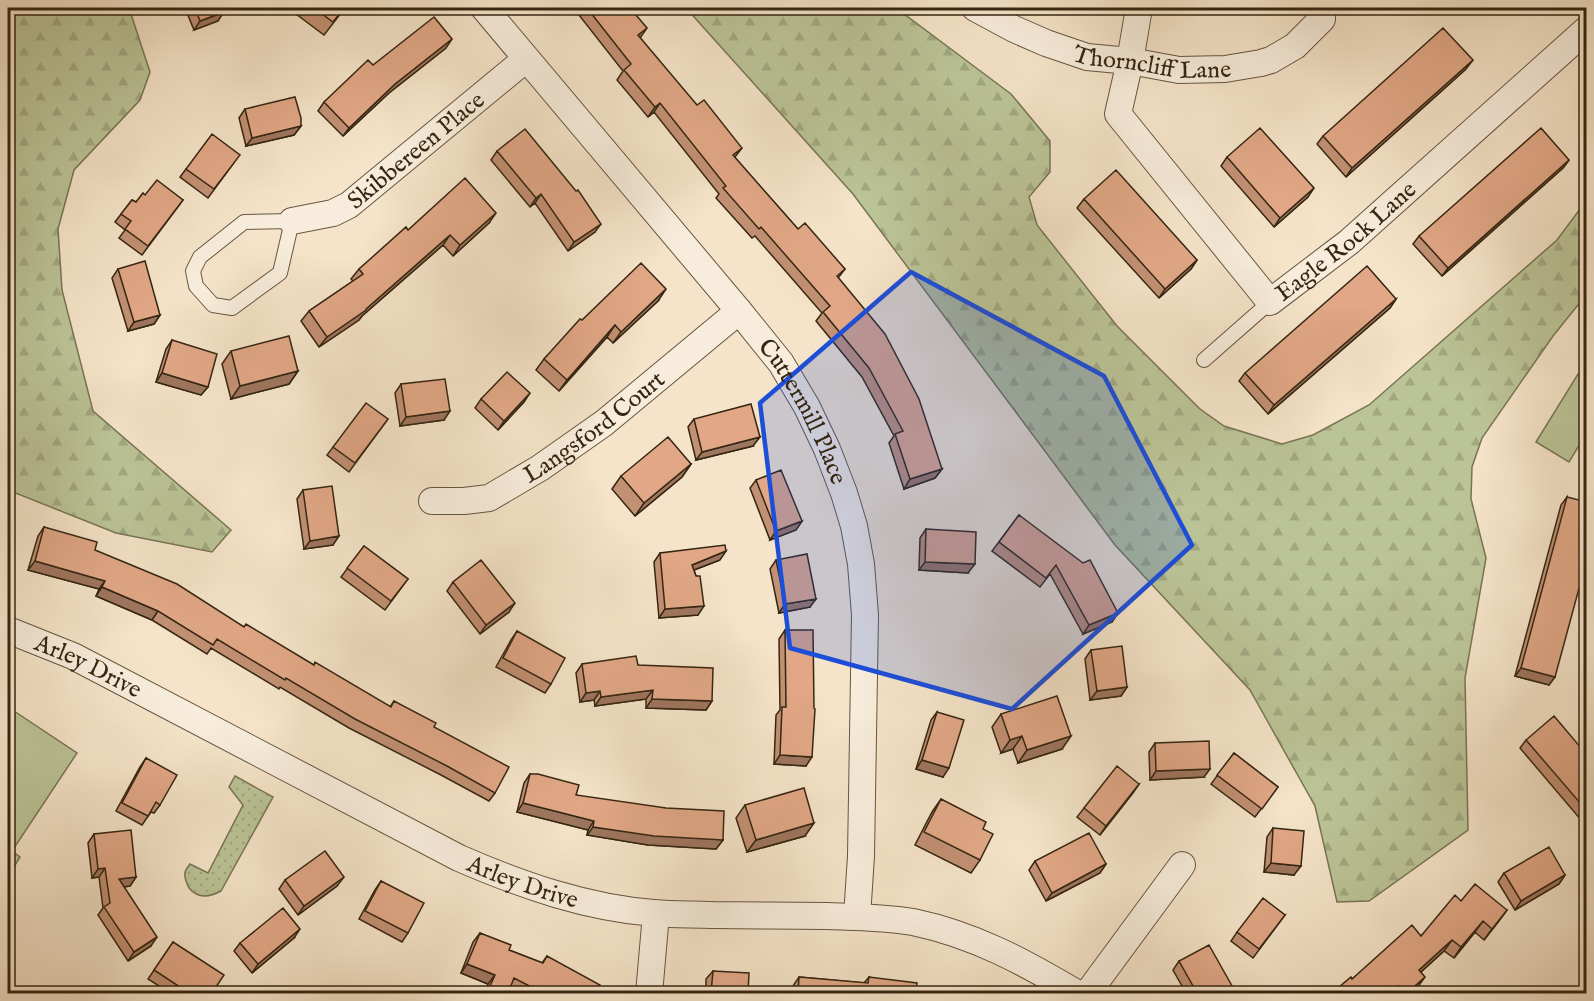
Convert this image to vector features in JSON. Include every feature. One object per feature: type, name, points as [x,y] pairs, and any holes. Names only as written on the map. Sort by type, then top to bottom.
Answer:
[{"type":"street","name":"Cuttermill Place","points":[[484,8],[781,363],[807,407],[827,449],[854,526],[861,564],[865,615],[861,856],[857,917]]},
{"type":"street","name":"Thorncliff Lane","points":[[975,8],[1014,29],[1087,57],[1179,70],[1225,69],[1271,60],[1295,46],[1322,13]]},
{"type":"street","points":[[1130,62],[1139,8]]},
{"type":"street","name":"Eagle Rock Lane","points":[[1130,62],[1118,114],[1270,302],[1349,242],[1587,30]]},
{"type":"street","name":"Skibbereen Place","points":[[292,221],[333,213],[358,198],[526,58]]},
{"type":"street","name":"Langsford Court","points":[[432,501],[489,498],[540,468],[604,423],[739,311]]},
{"type":"street","name":"Arley Drive","points":[[8,630],[73,656],[459,858],[501,877],[608,908],[656,914],[857,917],[914,922],[981,942],[1026,963],[1078,993]]},
{"type":"street","points":[[1087,993],[1182,865]]},
{"type":"street","points":[[649,993],[656,914]]},
{"type":"lane","points":[[292,221],[280,273],[232,308],[213,305],[196,286],[194,271],[200,257],[244,222],[292,221]]},
{"type":"lane","points":[[1204,360],[1270,302]]},
{"type":"highlighted area","points":[[911,272],[1104,376],[1192,545],[1012,709],[790,648],[760,403]]},
{"type":"green space","points":[[8,8],[129,8],[150,72],[140,100],[74,170],[58,229],[62,290],[93,411],[231,530],[212,552],[116,533],[8,490]]},
{"type":"green space","points":[[686,8],[896,8],[1011,94],[1050,141],[1050,172],[1029,197],[1037,225],[1117,326],[1200,409],[1224,426],[1282,444],[1313,435],[1369,405],[1557,240],[1586,201],[1586,295],[1553,336],[1482,438],[1472,467],[1471,499],[1486,558],[1465,678],[1468,830],[1369,901],[1337,902],[1315,806],[1250,690],[1115,545],[853,194]]},
{"type":"green space","points":[[1578,374],[1586,380],[1586,434],[1569,462],[1536,442]]},
{"type":"green space","points":[[8,707],[77,753],[12,851],[20,857],[8,877]]},
{"type":"green space","points":[[235,776],[273,797],[221,891],[208,896],[196,894],[189,888],[185,872],[190,864],[208,873],[243,805],[229,787]]},
{"type":"building","points":[[195,8],[223,8],[224,12],[200,21]]},
{"type":"building","points":[[314,8],[344,8],[333,22]]},
{"type":"building","points":[[587,8],[630,8],[647,28],[638,35],[697,105],[704,100],[742,148],[733,155],[798,229],[805,223],[845,269],[837,276],[885,334],[919,399],[942,469],[910,479],[895,434],[903,431],[869,368],[823,312],[830,306],[761,227],[759,229],[723,188],[726,186],[660,103],[655,107],[624,70],[631,64]]},
{"type":"building","points":[[434,17],[452,39],[395,84],[349,128],[324,102],[368,60],[373,65]]},
{"type":"building","points":[[1443,28],[1473,60],[1352,168],[1323,136]]},
{"type":"building","points":[[295,97],[301,126],[252,138],[245,109]]},
{"type":"building","points":[[1260,128],[1314,188],[1280,218],[1227,157]]},
{"type":"building","points":[[1541,128],[1569,160],[1448,268],[1419,236]]},
{"type":"building","points":[[525,129],[576,191],[578,190],[601,224],[574,242],[541,194],[536,198],[497,151]]},
{"type":"building","points":[[212,134],[240,155],[214,189],[186,169]]},
{"type":"building","points":[[1116,170],[1197,260],[1165,289],[1084,199]]},
{"type":"building","points":[[465,178],[496,213],[460,245],[450,235],[366,310],[327,337],[309,311],[363,274],[359,269],[406,227],[408,230]]},
{"type":"building","points":[[157,180],[183,200],[148,246],[125,229],[131,221],[121,214],[132,200],[136,202],[143,193],[145,195]]},
{"type":"building","points":[[145,261],[160,315],[134,322],[118,269]]},
{"type":"building","points":[[641,263],[666,289],[621,332],[615,325],[567,380],[544,359],[580,319],[582,320]]},
{"type":"building","points":[[1367,266],[1396,299],[1274,405],[1245,373]]},
{"type":"building","points":[[289,336],[298,371],[240,386],[231,351]]},
{"type":"building","points":[[172,340],[217,354],[208,387],[162,373]]},
{"type":"building","points":[[507,372],[530,393],[504,421],[481,399]]},
{"type":"building","points":[[445,379],[450,411],[406,417],[401,384]]},
{"type":"building","points":[[366,403],[388,419],[355,463],[333,447]]},
{"type":"building","points":[[751,404],[760,437],[702,452],[694,419]]},
{"type":"building","points":[[668,437],[691,464],[644,503],[621,476]]},
{"type":"building","points":[[781,470],[802,521],[776,531],[756,480]]},
{"type":"building","points":[[332,486],[339,536],[310,541],[303,490]]},
{"type":"building","points":[[1567,497],[1587,502],[1587,559],[1555,677],[1521,668]]},
{"type":"building","points":[[1019,515],[1083,563],[1090,560],[1118,613],[1089,625],[1056,565],[1046,578],[999,542]]},
{"type":"building","points":[[44,527],[97,542],[95,550],[177,584],[244,627],[246,624],[314,665],[315,662],[391,707],[394,701],[436,723],[434,727],[509,767],[495,793],[355,719],[217,639],[213,645],[158,611],[102,587],[105,581],[35,561]]},
{"type":"building","points":[[926,529],[976,532],[975,564],[925,562]]},
{"type":"building","points":[[725,545],[726,551],[692,565],[696,576],[700,576],[704,606],[665,609],[660,553]]},
{"type":"building","points":[[364,546],[408,579],[391,601],[347,568]]},
{"type":"building","points":[[807,554],[816,599],[785,604],[776,560]]},
{"type":"building","points":[[481,560],[515,603],[486,625],[453,582]]},
{"type":"building","points":[[785,630],[813,630],[815,709],[812,757],[780,755],[782,707],[786,707]]},
{"type":"building","points":[[517,631],[565,658],[551,684],[503,658]]},
{"type":"building","points":[[1122,646],[1127,687],[1097,691],[1091,650]]},
{"type":"building","points":[[636,656],[638,665],[713,668],[712,701],[652,699],[653,690],[601,697],[600,691],[586,693],[582,664]]},
{"type":"building","points":[[1057,696],[1071,736],[1027,750],[1022,736],[1010,740],[1001,714]]},
{"type":"building","points":[[937,712],[964,720],[949,768],[922,760]]},
{"type":"building","points":[[1554,716],[1587,755],[1587,811],[1526,740]]},
{"type":"building","points":[[1209,741],[1210,769],[1156,771],[1155,743]]},
{"type":"building","points":[[1234,753],[1278,787],[1262,809],[1217,775]]},
{"type":"building","points":[[146,758],[177,775],[160,805],[156,802],[148,816],[122,803]]},
{"type":"building","points":[[1117,766],[1139,784],[1106,826],[1084,808]]},
{"type":"building","points":[[530,774],[579,785],[576,795],[666,808],[724,811],[723,840],[654,836],[593,827],[594,821],[523,803]]},
{"type":"building","points":[[804,788],[814,823],[756,840],[745,805]]},
{"type":"building","points":[[941,799],[986,822],[983,829],[993,834],[980,860],[924,832]]},
{"type":"building","points":[[1273,828],[1304,831],[1301,866],[1271,863]]},
{"type":"building","points":[[131,830],[136,877],[119,879],[157,937],[134,952],[104,907],[110,903],[105,868],[98,869],[94,834]]},
{"type":"building","points":[[1089,833],[1106,864],[1052,893],[1035,861]]},
{"type":"building","points":[[1549,847],[1565,875],[1521,901],[1504,873]]},
{"type":"building","points":[[325,851],[344,877],[304,906],[285,880]]},
{"type":"building","points":[[381,881],[424,903],[408,933],[365,911]]},
{"type":"building","points":[[1475,884],[1507,910],[1492,929],[1483,921],[1461,947],[1452,940],[1419,970],[1425,977],[1407,993],[1399,986],[1390,993],[1332,993],[1351,977],[1352,979],[1412,925],[1421,936],[1455,895],[1461,901]]},
{"type":"building","points":[[1263,898],[1285,915],[1259,949],[1237,932]]},
{"type":"building","points":[[283,908],[300,929],[258,964],[240,943]]},
{"type":"building","points":[[480,933],[511,945],[509,950],[543,963],[547,956],[600,985],[595,993],[543,993],[514,978],[508,993],[490,986],[495,975],[467,964]]},
{"type":"building","points":[[173,942],[224,975],[212,993],[189,993],[154,970]]},
{"type":"building","points":[[1209,945],[1236,993],[1197,993],[1179,961]]},
{"type":"building","points":[[713,971],[749,973],[748,993],[711,993]]},
{"type":"building","points":[[799,977],[868,983],[869,977],[917,983],[916,993],[798,993]]},
{"type":"building","points":[[24,988],[42,993],[23,993]]}]
